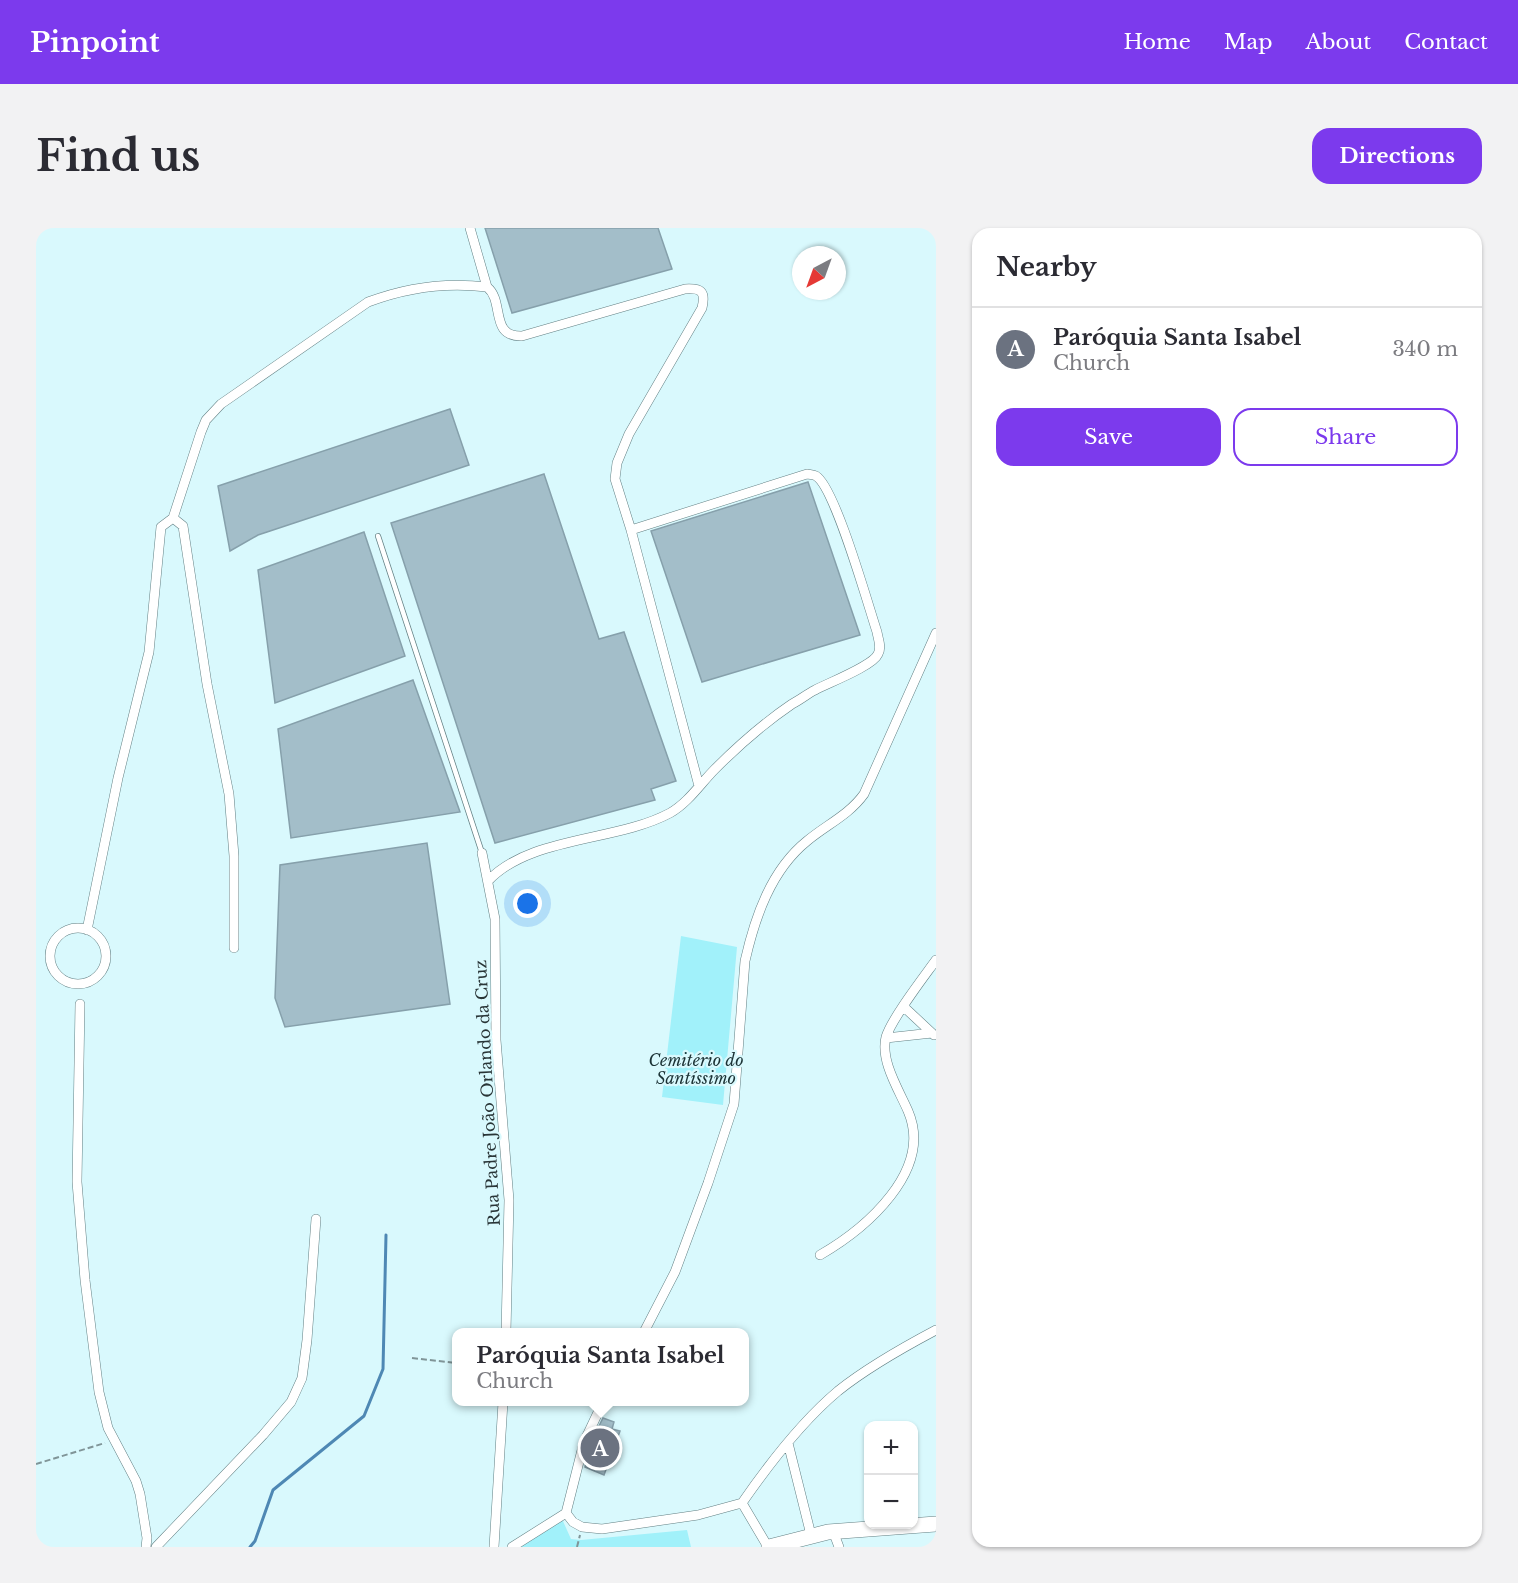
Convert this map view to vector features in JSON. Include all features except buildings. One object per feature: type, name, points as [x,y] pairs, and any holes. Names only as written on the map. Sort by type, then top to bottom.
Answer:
[{"type":"main road","points":[[769,1547],[833,1531],[936,1524]]},
{"type":"street","points":[[470,228],[501,325],[509,334],[515,336],[522,336],[685,289],[696,288],[704,299],[702,308],[629,434],[617,463],[615,479],[618,495],[631,530],[699,786]]},
{"type":"street","points":[[87,930],[118,778],[149,652],[161,527],[173,518],[206,420],[221,404],[368,302],[385,295],[438,285],[487,287]]},
{"type":"street","points":[[488,881],[500,869],[516,861],[554,847],[641,826],[671,812],[686,800],[763,723],[814,690],[863,666],[878,654],[880,647],[877,632],[837,510],[816,476],[807,474],[631,530]]},
{"type":"street","points":[[173,518],[183,526],[207,684],[229,794],[234,856],[234,948]]},
{"type":"street","points":[[646,1328],[675,1272],[734,1104],[745,961],[768,891],[789,858],[807,840],[849,811],[864,794],[936,633]]},
{"type":"street","name":"Rua Padre João Orlando da Cruz","points":[[482,853],[495,919],[496,1040],[509,1200],[506,1328]]},
{"type":"street","points":[[74,928],[87,930],[99,938],[104,946],[105,965],[93,980],[85,984],[66,982],[58,977],[50,961],[49,952],[52,943],[65,930],[74,928]]},
{"type":"street","points":[[820,1255],[855,1232],[883,1205],[904,1174],[910,1159],[912,1126],[909,1113],[889,1070],[886,1038],[936,960]]},
{"type":"street","points":[[80,1004],[77,1182],[80,1234],[99,1392],[113,1440],[136,1481],[140,1494],[147,1538],[146,1547]]},
{"type":"street","points":[[904,1007],[934,1035]]},
{"type":"street","points":[[886,1038],[934,1035]]},
{"type":"street","points":[[156,1547],[263,1435],[291,1402],[302,1378],[308,1341],[316,1219]]},
{"type":"street","points":[[566,1513],[573,1522],[582,1527],[602,1529],[698,1515],[742,1503],[788,1443],[836,1393],[900,1349],[936,1330]]},
{"type":"street","points":[[494,1547],[503,1406]]},
{"type":"street","points":[[513,1547],[566,1513],[584,1442],[601,1406]]},
{"type":"street","points":[[788,1443],[811,1535]]},
{"type":"street","points":[[742,1503],[769,1547]]},
{"type":"street","points":[[833,1531],[839,1547]]},
{"type":"lane","points":[[378,536],[482,853]]},
{"type":"path","points":[[412,1358],[452,1363]]},
{"type":"path","points":[[36,1464],[113,1440]]},
{"type":"green space","name":"Cemitério do Santíssimo","points":[[681,936],[737,947],[723,1105],[662,1097]]},
{"type":"green space","points":[[562,1519],[571,1539],[687,1530],[691,1547],[515,1547]]},
{"type":"waterway","points":[[250,1547],[255,1541],[273,1490],[364,1416],[383,1369],[386,1235]]},
{"type":"place","name":"Paróquia Santa Isabel","points":[[600,1448]]}]
